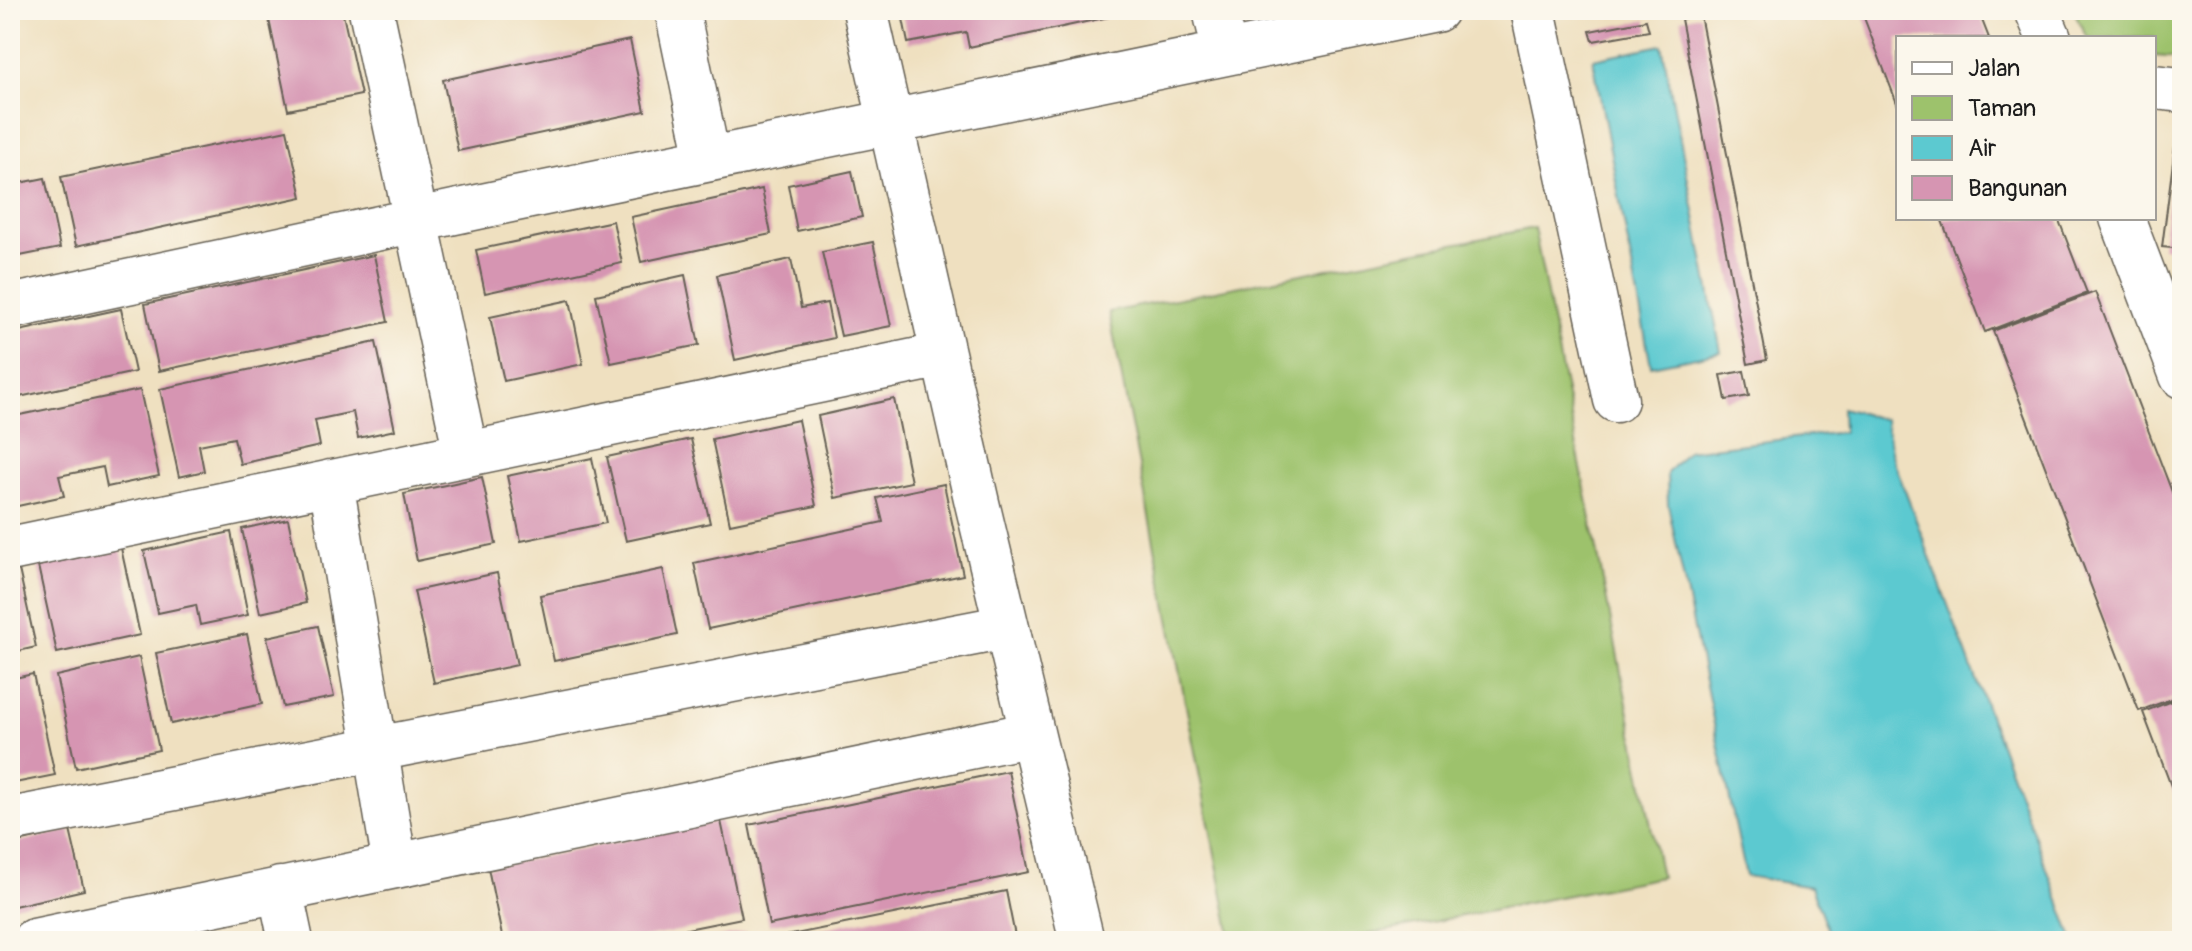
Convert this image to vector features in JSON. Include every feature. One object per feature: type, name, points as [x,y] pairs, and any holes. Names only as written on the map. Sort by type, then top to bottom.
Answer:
[{"type":"street","points":[[371,10],[466,454]]},
{"type":"street","points":[[677,10],[708,159]]},
{"type":"street","points":[[865,10],[1006,627],[1082,941]]},
{"type":"street","points":[[1215,10],[1225,53]]},
{"type":"street","points":[[10,307],[708,159],[1436,10]]},
{"type":"street","points":[[1533,10],[1616,400]]},
{"type":"street","points":[[2037,10],[2048,36]]},
{"type":"street","points":[[2156,87],[2182,90]]},
{"type":"street","points":[[2123,220],[2182,376]]},
{"type":"street","points":[[10,549],[943,355]]},
{"type":"street","points":[[331,482],[395,866]]},
{"type":"street","points":[[10,820],[1006,627]]},
{"type":"street","points":[[34,941],[1032,734]]},
{"type":"street","points":[[280,889],[291,941]]},
{"type":"green space","points":[[2073,10],[2182,10],[2182,58],[2156,56],[2156,36],[2086,36]]},
{"type":"green space","points":[[1534,228],[1661,877],[1334,941],[1232,941],[1109,312]]},
{"type":"water","points":[[1662,45],[1721,352],[1651,366],[1593,59]]},
{"type":"water","points":[[1842,408],[1885,420],[1892,456],[2074,941],[1832,941],[1811,887],[1746,876],[1668,505],[1667,473],[1687,451],[1843,432]]},
{"type":"building","points":[[267,10],[342,10],[361,95],[288,110]]},
{"type":"building","points":[[919,10],[1137,11],[969,47],[966,32],[908,43],[902,14]]},
{"type":"building","points":[[1861,10],[1978,10],[1988,36],[1896,36],[1896,101]]},
{"type":"building","points":[[1700,15],[1767,360],[1748,364],[1681,19]]},
{"type":"building","points":[[1646,20],[1649,31],[1593,41],[1590,31]]},
{"type":"building","points":[[630,40],[645,111],[458,151],[443,80]]},
{"type":"building","points":[[287,130],[302,197],[76,246],[61,177]]},
{"type":"building","points":[[2176,139],[2182,140],[2182,249],[2162,247]]},
{"type":"building","points":[[852,171],[862,217],[797,231],[788,185]]},
{"type":"building","points":[[45,178],[60,248],[10,258],[10,185]]},
{"type":"building","points":[[762,189],[771,234],[641,262],[631,217]]},
{"type":"building","points":[[1942,220],[2059,220],[2087,293],[1985,332]]},
{"type":"building","points":[[613,221],[622,263],[485,293],[476,250]]},
{"type":"building","points":[[873,242],[891,326],[841,336],[822,252]]},
{"type":"building","points":[[374,255],[388,322],[159,371],[145,304]]},
{"type":"building","points":[[791,259],[801,308],[827,303],[834,338],[735,360],[717,275]]},
{"type":"building","points":[[685,275],[699,345],[611,363],[596,295]]},
{"type":"building","points":[[2095,292],[2182,518],[2182,695],[2139,711],[1993,331]]},
{"type":"building","points":[[570,300],[583,364],[504,381],[490,317]]},
{"type":"building","points":[[121,309],[135,372],[10,399],[10,333]]},
{"type":"building","points":[[376,342],[395,430],[358,438],[353,412],[315,420],[320,446],[240,464],[234,438],[199,445],[204,471],[179,477],[160,389]]},
{"type":"building","points":[[1744,371],[1749,396],[1726,400],[1721,375]]},
{"type":"building","points":[[140,390],[159,476],[107,487],[103,467],[59,476],[64,496],[13,507],[10,492],[10,417]]},
{"type":"building","points":[[894,399],[911,482],[835,498],[818,416]]},
{"type":"building","points":[[798,420],[816,506],[730,524],[712,439]]},
{"type":"building","points":[[691,439],[710,523],[626,541],[607,457]]},
{"type":"building","points":[[592,458],[606,523],[521,541],[507,476]]},
{"type":"building","points":[[482,477],[496,544],[417,561],[404,494]]},
{"type":"building","points":[[944,484],[963,575],[708,629],[694,563],[883,522],[877,498]]},
{"type":"building","points":[[288,519],[306,603],[260,613],[242,529]]},
{"type":"building","points":[[231,532],[248,615],[200,625],[196,605],[158,613],[144,551]]},
{"type":"building","points":[[121,548],[140,635],[57,653],[38,566]]},
{"type":"building","points":[[18,565],[36,647],[10,653],[10,567]]},
{"type":"building","points":[[663,569],[677,635],[554,661],[540,595]]},
{"type":"building","points":[[497,573],[517,665],[434,683],[414,591]]},
{"type":"building","points":[[318,626],[334,697],[283,707],[267,637]]},
{"type":"building","points":[[247,634],[262,704],[171,724],[156,653]]},
{"type":"building","points":[[139,657],[159,750],[76,768],[56,676]]},
{"type":"building","points":[[33,674],[55,775],[10,784],[10,679]]},
{"type":"building","points":[[2182,697],[2182,815],[2143,712]]},
{"type":"building","points":[[1008,771],[1029,872],[769,925],[749,825]]},
{"type":"building","points":[[721,821],[742,918],[628,941],[503,941],[488,868]]},
{"type":"building","points":[[70,830],[84,890],[10,907],[10,844]]},
{"type":"building","points":[[1006,891],[1016,941],[776,941],[776,938]]},
{"type":"building","points":[[745,932],[747,941],[708,941],[708,940]]}]
